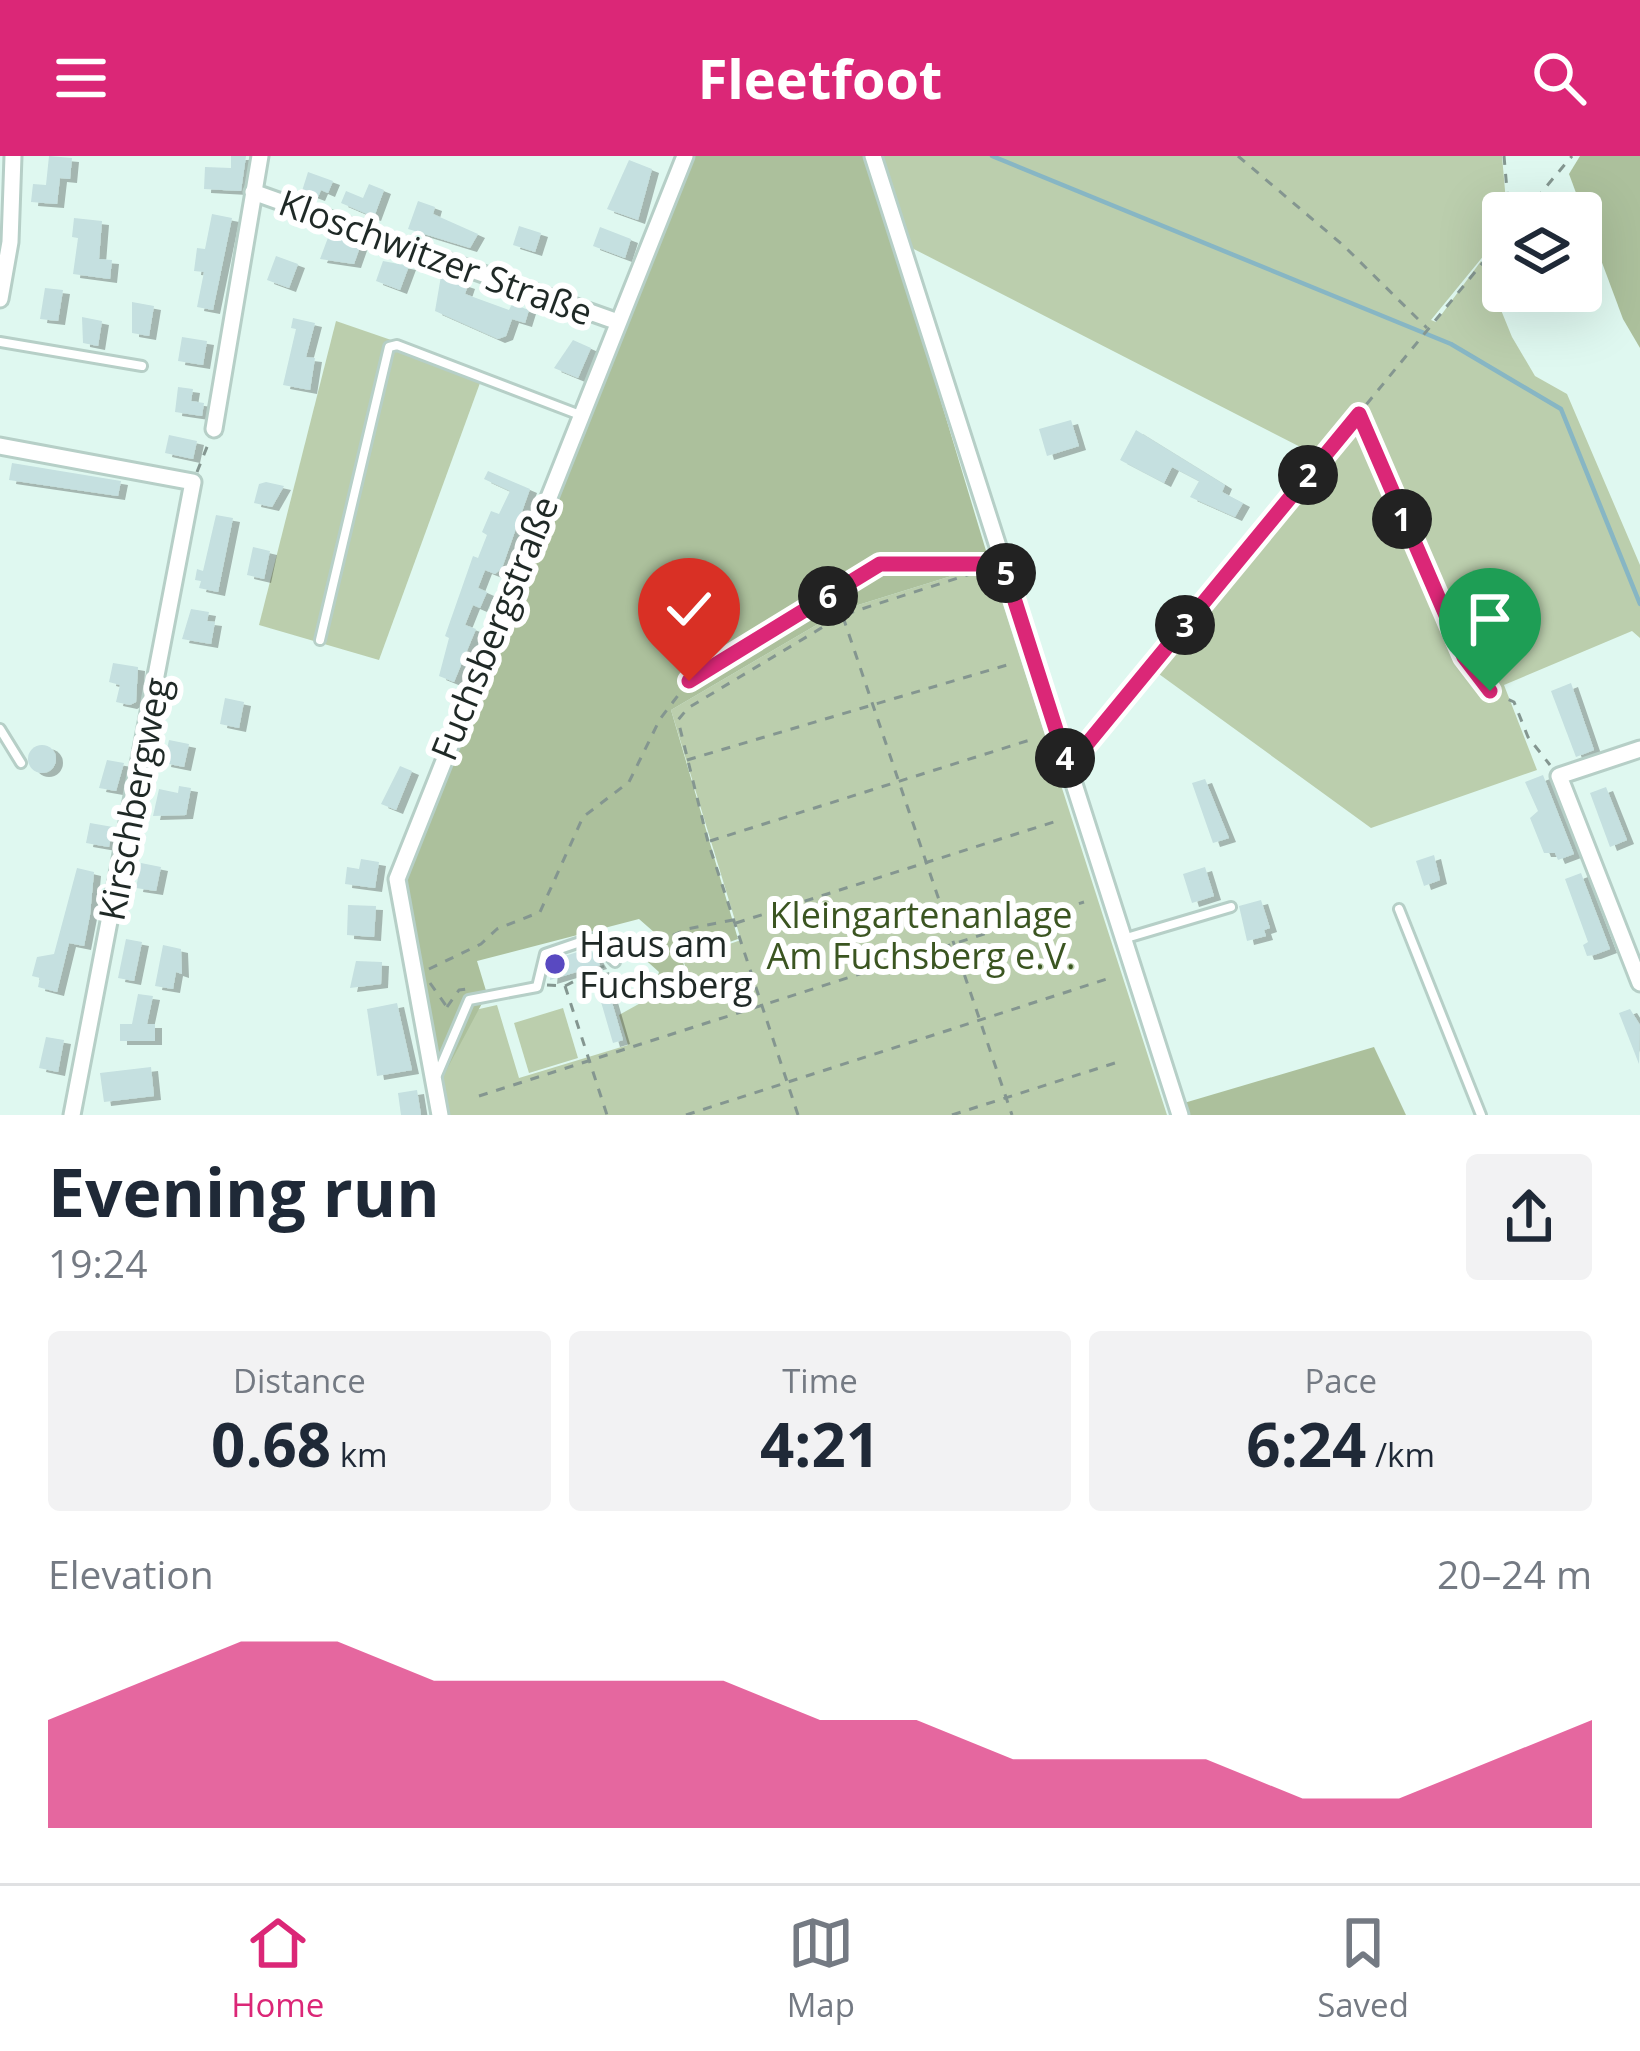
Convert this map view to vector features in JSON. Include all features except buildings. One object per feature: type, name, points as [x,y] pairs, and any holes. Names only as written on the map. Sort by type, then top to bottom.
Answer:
[{"type":"street","points":[[0,298],[10,242],[13,156]]},
{"type":"street","points":[[214,429],[260,156]]},
{"type":"street","name":"Fuchsbergstraße","points":[[440,1115],[424,983],[397,879],[685,156]]},
{"type":"street","points":[[873,156],[1180,1115]]},
{"type":"street","name":"Kloschwitzer Straße","points":[[253,192],[618,322]]},
{"type":"street","points":[[0,446],[193,482]]},
{"type":"street","name":"Kirschbergweg","points":[[72,1115],[193,482]]},
{"type":"street","points":[[1640,749],[1559,776],[1640,983]]},
{"type":"lane","points":[[0,342],[142,366]]},
{"type":"lane","points":[[320,640],[388,347],[397,345],[582,415]]},
{"type":"lane","points":[[0,729],[21,764]]},
{"type":"lane","points":[[1122,940],[1231,908]]},
{"type":"lane","points":[[1399,909],[1481,1115]]},
{"type":"lane","points":[[434,1082],[469,1000],[542,984],[541,959],[553,949],[592,938],[610,963]]},
{"type":"path","points":[[1238,156],[1344,246],[1429,329]]},
{"type":"path","points":[[1504,156],[1507,192]]},
{"type":"path","points":[[1542,192],[1572,156]]},
{"type":"path","points":[[1068,767],[1482,264]]},
{"type":"path","points":[[1359,414],[1464,657],[1490,691],[1514,702],[1528,737],[1559,776]]},
{"type":"path","points":[[193,482],[214,429]]},
{"type":"path","points":[[473,986],[459,990],[447,1007],[424,983],[437,962],[540,912],[583,817],[629,782],[660,719],[689,681],[880,564],[1003,564]]},
{"type":"path","points":[[798,1115],[708,842],[677,727],[682,713],[843,615],[1003,564]]},
{"type":"path","points":[[843,615],[1012,1115]]},
{"type":"path","points":[[685,761],[1007,665]]},
{"type":"path","points":[[708,842],[1033,740]]},
{"type":"path","points":[[631,955],[687,929],[735,921],[1060,820]]},
{"type":"path","points":[[479,1096],[1084,902]]},
{"type":"path","points":[[542,984],[565,986],[610,963]]},
{"type":"path","points":[[686,1115],[1113,977]]},
{"type":"path","points":[[565,986],[608,1115]]},
{"type":"path","points":[[952,1115],[1118,1062]]},
{"type":"green space","points":[[685,156],[867,156],[990,564],[842,610],[671,710],[738,939],[682,959],[687,975],[652,995],[659,972],[639,954],[655,933],[639,919],[477,961],[487,994],[440,1082],[397,879]]},
{"type":"green space","points":[[875,156],[1502,156],[1505,192],[1482,192],[1482,258],[1431,320],[1436,322],[1481,261],[1482,312],[1502,312],[1535,376],[1567,394],[1640,565],[1640,638],[1632,631],[1504,685],[1537,770],[1371,828],[1152,669],[1346,434],[1343,428],[1318,456],[906,245]]},
{"type":"green space","points":[[1580,156],[1640,156],[1640,348],[1623,319],[1602,263],[1602,192],[1576,192],[1569,174]]},
{"type":"green space","points":[[336,321],[484,372],[379,660],[259,625]]},
{"type":"green space","name":"Kleingartenanlage Am Fuchsberg e.V.","points":[[990,564],[1167,1115],[447,1115],[440,1082],[475,1010],[497,1005],[519,1078],[628,1045],[619,1015],[689,976],[683,960],[741,940],[671,710],[842,610]]},
{"type":"green space","points":[[563,1008],[578,1058],[529,1073],[514,1023]]},
{"type":"green space","points":[[1374,1047],[1406,1115],[1188,1115],[1184,1103]]},
{"type":"waterway","points":[[992,156],[1451,344],[1561,409],[1640,604]]},
{"type":"place","name":"Haus am Fuchsberg","points":[[555,964]]},
{"type":"route","points":[[689,681],[880,564],[1003,564],[1068,767],[1359,414],[1464,657],[1490,691]]}]
